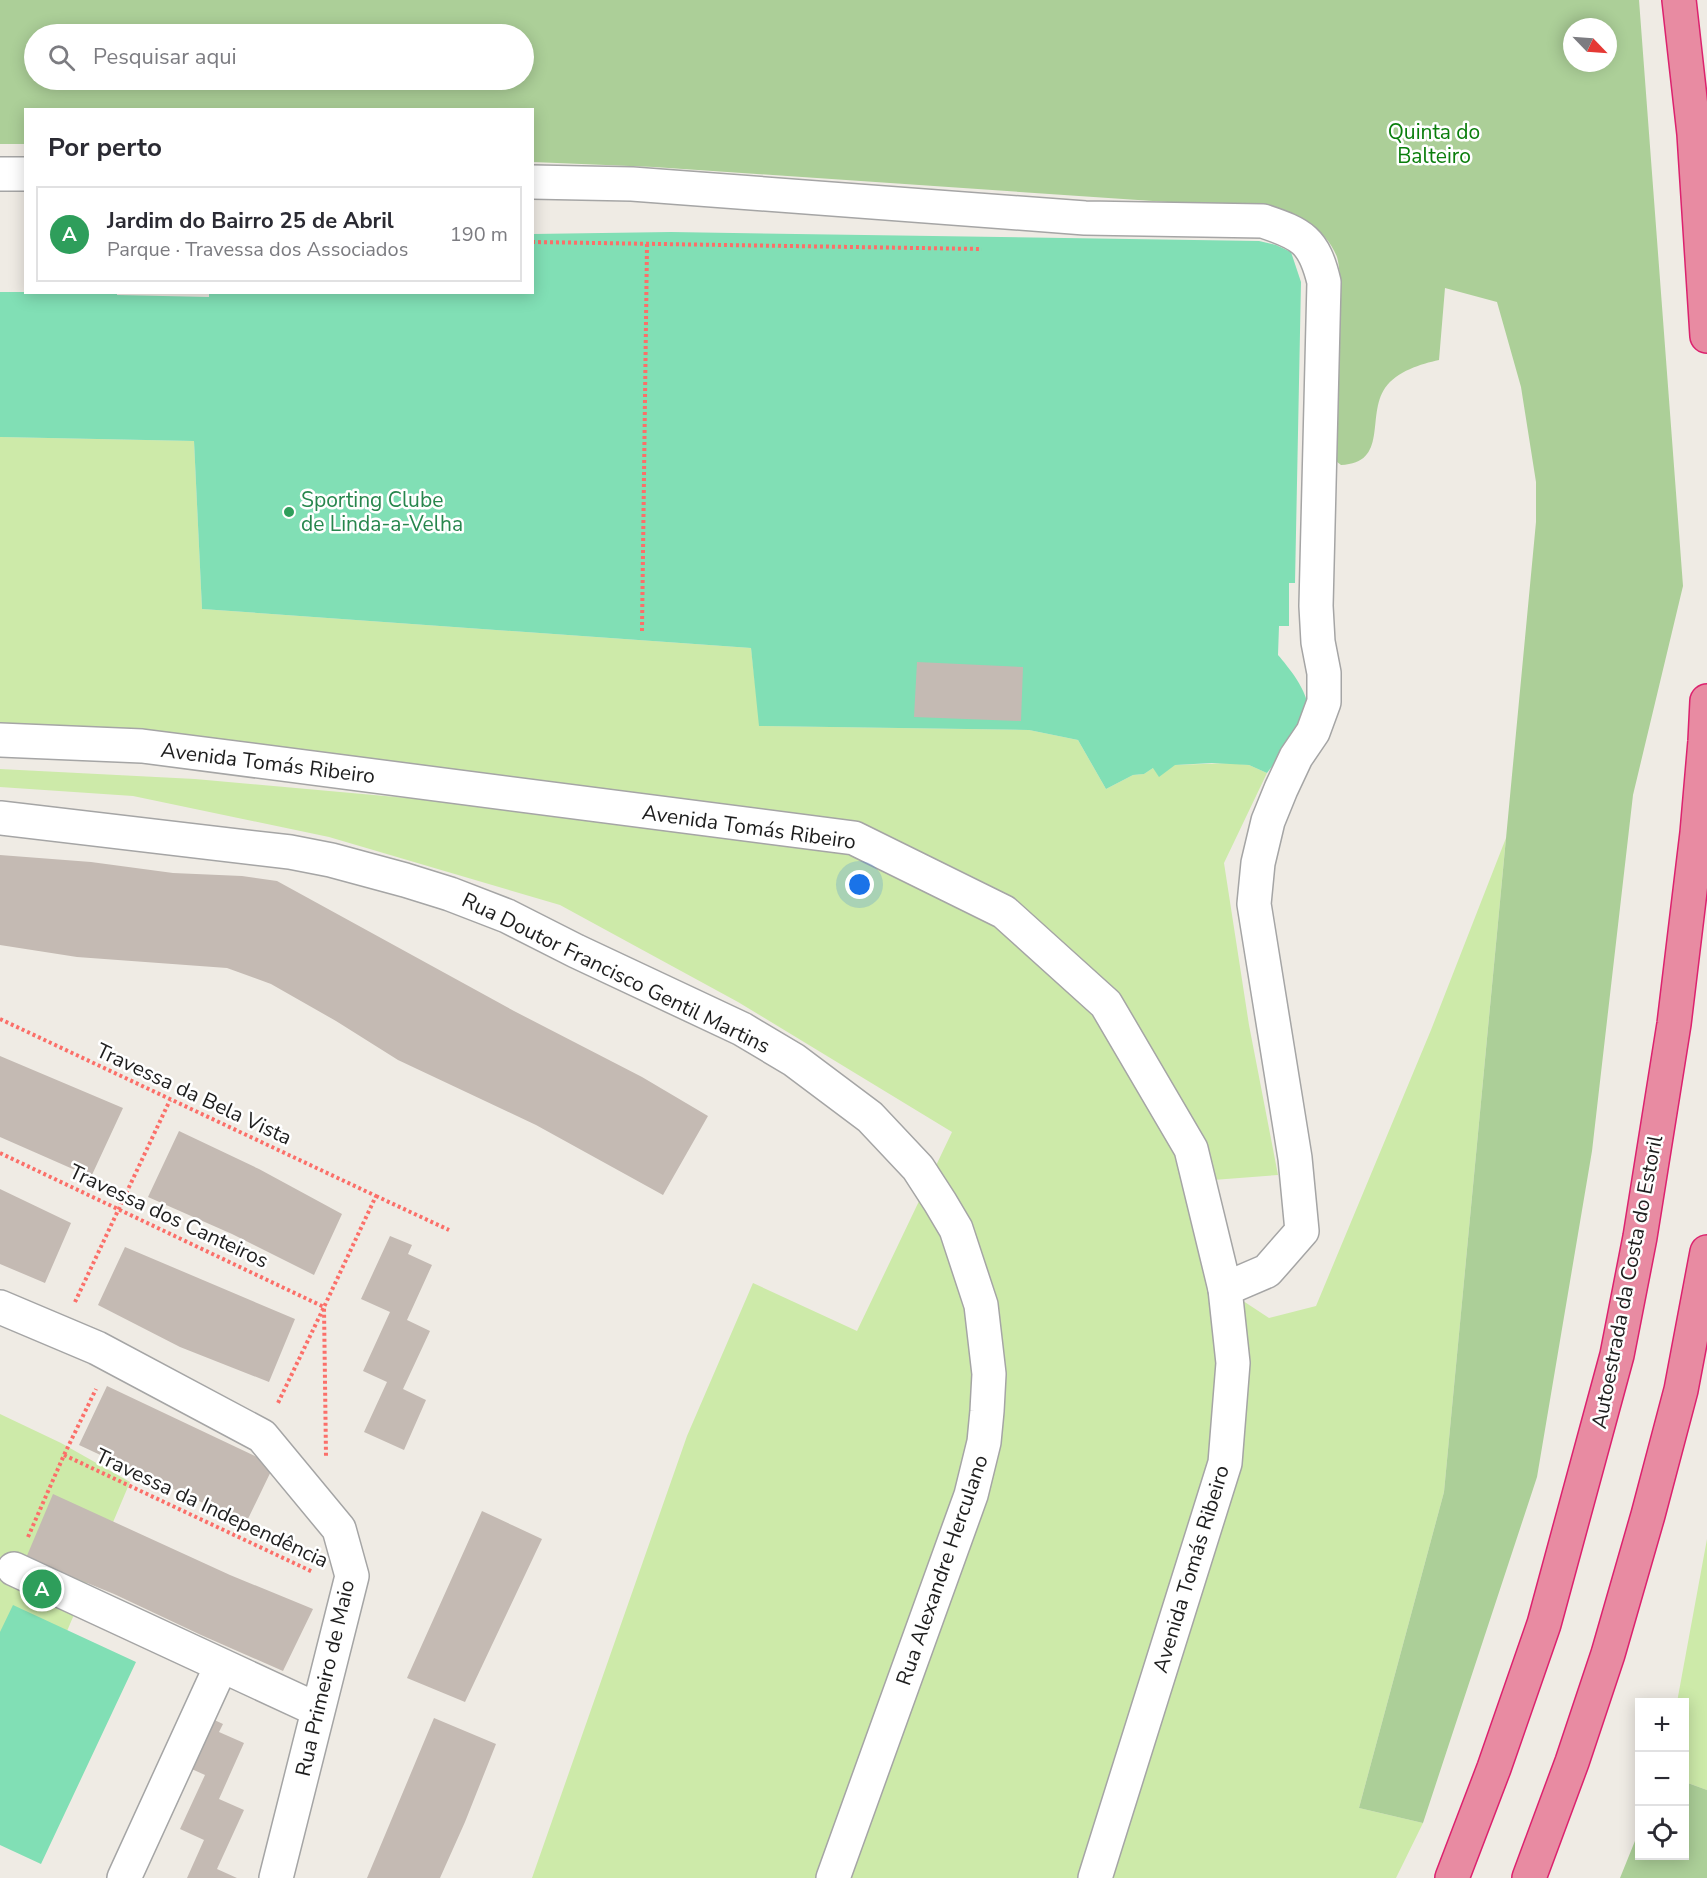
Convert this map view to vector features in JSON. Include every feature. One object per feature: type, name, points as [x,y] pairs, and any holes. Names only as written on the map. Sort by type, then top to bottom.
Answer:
[{"type":"highway","points":[[1680,0],[1694,134],[1707,336]]},
{"type":"highway","name":"Autoestrada da Costa do Estoril","points":[[1452,1878],[1494,1768],[1544,1624],[1617,1354],[1640,1237],[1674,1024],[1695,845],[1707,701]]},
{"type":"highway","points":[[1529,1878],[1572,1762],[1608,1654],[1645,1526],[1681,1390],[1707,1252]]},
{"type":"street","points":[[0,174],[24,174]]},
{"type":"street","points":[[534,182],[632,183],[1084,218],[1263,221],[1285,228],[1305,240],[1318,259],[1324,282],[1316,606],[1318,642],[1324,673],[1324,702],[1313,732],[1296,757],[1268,821],[1258,863],[1254,904],[1295,1158],[1302,1231],[1267,1271],[1225,1289]]},
{"type":"street","name":"Avenida Tomás Ribeiro","points":[[0,740],[142,746],[854,838],[1004,912],[1106,1004],[1191,1149],[1225,1289],[1233,1363],[1225,1463],[1095,1878]]},
{"type":"street","name":"Rua Doutor Francisco Gentil Martins","points":[[0,818],[290,852],[331,860],[450,894],[507,916],[742,1029],[794,1060],[832,1088]]},
{"type":"street","name":"Rua Alexandre Herculano","points":[[832,1088],[870,1117],[918,1168],[956,1229],[981,1305],[989,1374],[984,1442],[971,1495],[833,1878]]},
{"type":"street","name":"Rua Primeiro de Maio","points":[[0,1307],[112,1356],[262,1436],[339,1530],[352,1576],[276,1878]]},
{"type":"street","points":[[14,1569],[318,1710]]},
{"type":"street","points":[[124,1878],[221,1666]]},
{"type":"path","points":[[534,242],[990,249]]},
{"type":"path","points":[[642,631],[647,244]]},
{"type":"path","name":"Travessa da Bela Vista","points":[[0,1019],[449,1230]]},
{"type":"path","points":[[60,1332],[170,1100]]},
{"type":"path","name":"Travessa dos Canteiros","points":[[0,1153],[324,1306]]},
{"type":"path","points":[[262,1436],[376,1196]]},
{"type":"path","points":[[324,1306],[326,1456]]},
{"type":"path","points":[[14,1569],[64,1455],[112,1356]]},
{"type":"path","name":"Travessa da Independência","points":[[64,1455],[349,1589]]},
{"type":"green space","name":"Quinta do Balteiro","points":[[0,0],[1639,0],[1683,586],[1633,795],[1592,1151],[1537,1477],[1423,1823],[1359,1808],[1444,1492],[1536,522],[1536,482],[1521,387],[1497,302],[1445,288],[1439,360],[1410,369],[1390,382],[1380,399],[1371,447],[1365,456],[1356,462],[1341,465],[1332,458],[1330,448],[1341,280],[1338,259],[1326,238],[1319,231],[1292,215],[1271,209],[654,167],[534,162],[534,108],[24,108],[24,144],[0,144]]},
{"type":"green space","points":[[671,232],[1259,241],[1291,252],[1301,282],[1295,583],[1289,583],[1289,626],[1279,626],[1278,655],[1300,685],[1308,704],[1306,721],[1298,734],[1267,773],[1249,765],[1212,763],[1175,765],[1159,777],[1153,768],[1144,774],[1133,775],[1106,789],[1078,740],[1029,730],[759,726],[751,648],[202,609],[194,441],[0,437],[0,292],[209,297],[209,294],[534,294],[534,234]]},
{"type":"green space","points":[[0,437],[194,441],[202,609],[751,648],[760,726],[1029,730],[1078,740],[1106,789],[1133,775],[1144,774],[1153,768],[1174,765],[1232,763],[1249,765],[1267,773],[1224,863],[1249,1025],[1278,1175],[1200,1181],[1225,1289],[1269,1318],[1316,1306],[1431,1030],[1506,838],[1444,1492],[1359,1808],[1423,1823],[1396,1878],[532,1878],[687,1436],[753,1283],[857,1331],[952,1132],[738,1002],[560,905],[329,837],[133,796],[0,787],[0,769],[195,779],[831,836],[0,740]]},
{"type":"green space","points":[[0,1414],[61,1443],[130,1482],[40,1695],[0,1778]]},
{"type":"green space","points":[[1707,1539],[1707,1790],[1689,1783],[1689,1698],[1678,1698]]},
{"type":"green space","points":[[13,1605],[136,1662],[41,1864],[0,1845],[0,1632]]},
{"type":"green space","points":[[1689,1783],[1707,1790],[1707,1878],[1620,1878],[1635,1841],[1635,1860],[1689,1860]]},
{"type":"building","points":[[917,662],[1023,667],[1021,721],[914,717]]},
{"type":"building","points":[[0,855],[277,881],[514,1011],[642,1077],[708,1116],[663,1195],[536,1125],[398,1060],[271,984],[227,968],[77,957],[0,945]]},
{"type":"building","points":[[0,1056],[123,1108],[91,1177],[0,1137]]},
{"type":"building","points":[[179,1131],[259,1169],[342,1214],[314,1275],[232,1234],[148,1197]]},
{"type":"building","points":[[0,1189],[71,1223],[45,1283],[0,1264]]},
{"type":"building","points":[[390,1236],[412,1245],[408,1254],[432,1265],[407,1320],[430,1331],[403,1389],[426,1400],[404,1450],[364,1432],[387,1382],[363,1371],[390,1312],[361,1299]]},
{"type":"building","points":[[125,1247],[295,1319],[269,1382],[180,1347],[98,1305]]},
{"type":"building","points":[[107,1386],[274,1465],[246,1523],[79,1445]]},
{"type":"building","points":[[53,1494],[230,1575],[313,1609],[283,1671],[114,1594],[26,1558]]},
{"type":"building","points":[[482,1511],[542,1539],[465,1702],[407,1678]]},
{"type":"building","points":[[208,1717],[223,1724],[219,1732],[244,1743],[219,1799],[244,1810],[217,1869],[237,1878],[187,1878],[204,1840],[180,1829],[205,1775],[185,1766]]},
{"type":"building","points":[[434,1718],[496,1744],[465,1822],[440,1878],[367,1878]]},
{"type":"place","name":"Sporting Clube de Linda-a-Velha","points":[[289,512]]},
{"type":"place","name":"Jardim do Bairro 25 de Abril","points":[[42,1589]]}]
